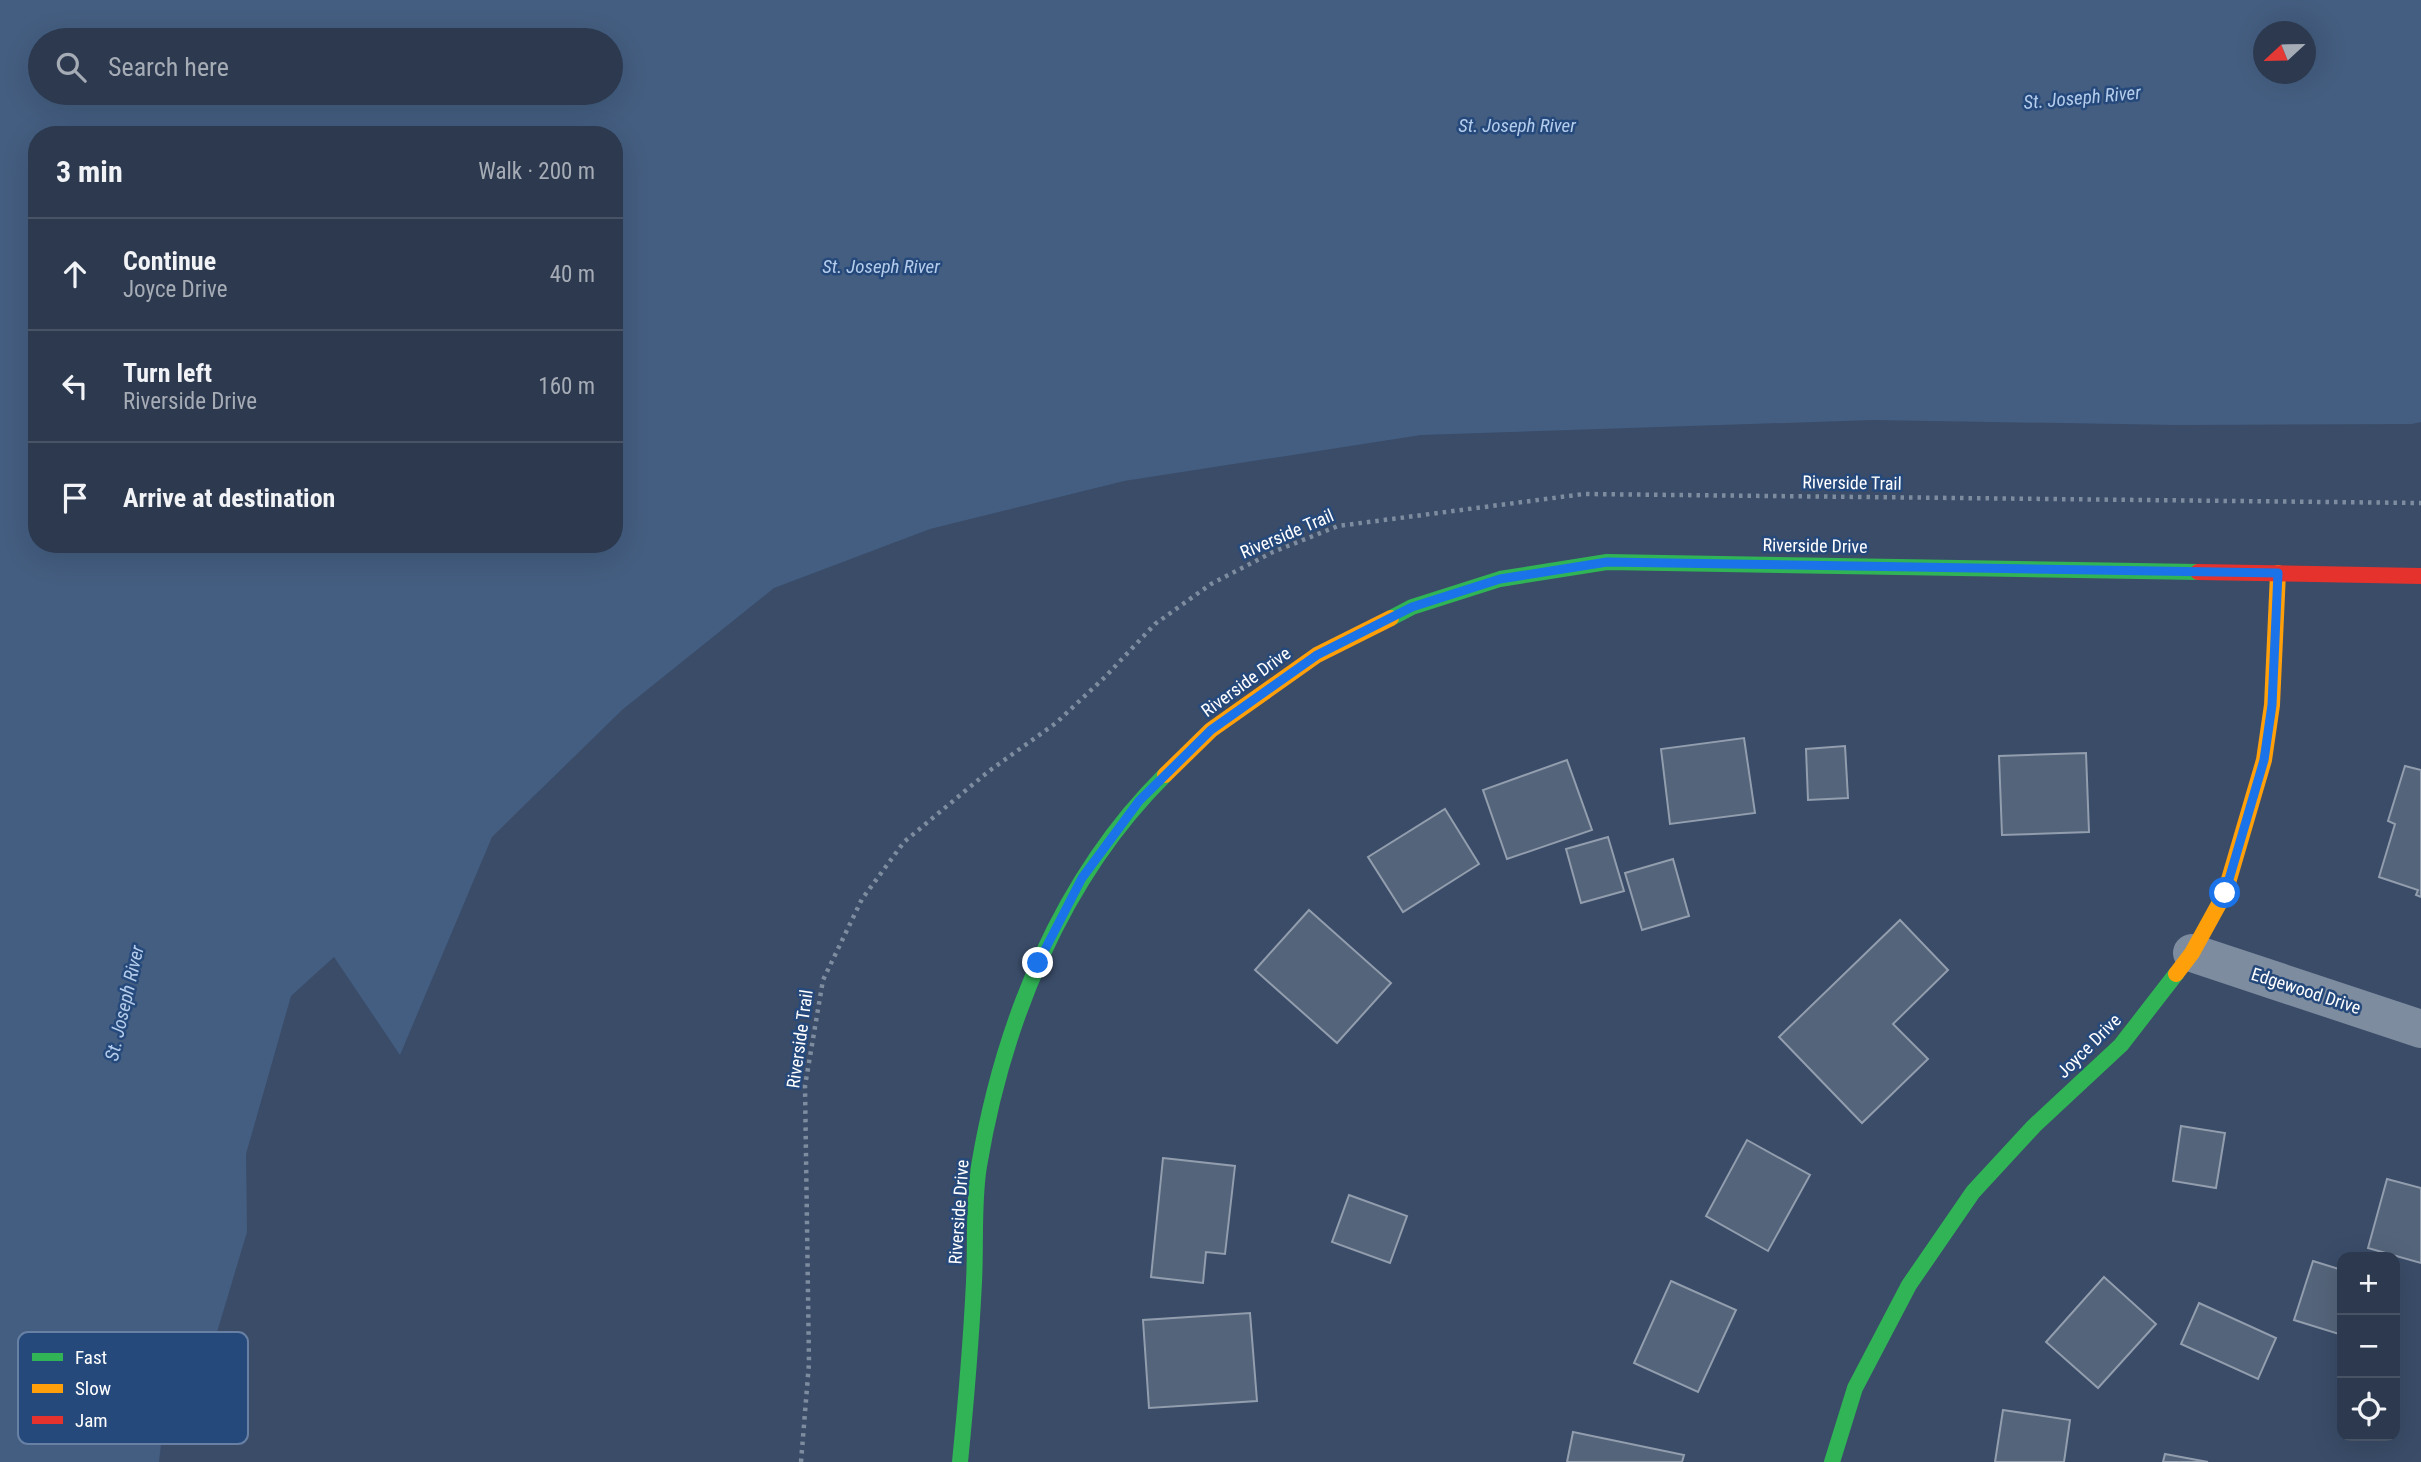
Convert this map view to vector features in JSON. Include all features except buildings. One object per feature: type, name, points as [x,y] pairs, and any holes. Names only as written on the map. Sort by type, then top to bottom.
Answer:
[{"type":"street","name":"Riverside Drive","points":[[960,1462],[971,1345],[979,1168],[1000,1070],[1038,963],[1082,878],[1139,801],[1211,730],[1317,655],[1412,607],[1500,579],[1607,562],[2421,576]]},
{"type":"street","name":"Joyce Drive","points":[[1832,1462],[1855,1388],[1909,1285],[1973,1192],[2034,1126],[2121,1045],[2192,953],[2225,893],[2264,760],[2272,705],[2278,573]]},
{"type":"street","name":"Edgewood Drive","points":[[2192,953],[2421,1029]]},
{"type":"path","name":"Riverside Trail","points":[[801,1462],[809,1363],[805,1086],[823,980],[862,899],[904,842],[989,771],[1056,723],[1156,624],[1211,584],[1273,552],[1338,526],[1584,494],[2421,503]]},
{"type":"water","name":"St. Joseph River","points":[[0,0],[2421,0],[2421,422],[2178,425],[1873,420],[1421,435],[1124,481],[930,529],[774,588],[622,710],[492,837],[400,1055],[334,957],[291,996],[246,1154],[247,1232],[217,1332],[18,1332],[18,1444],[161,1444],[159,1462],[0,1462]]},
{"type":"traffic: fast","points":[[1391,618],[1412,607],[1500,579],[1607,562],[2198,572]]},
{"type":"traffic: fast","points":[[960,1462],[973,1304],[977,1180],[990,1112],[1004,1059],[1021,1007],[1067,906],[1095,859],[1128,816],[1165,775]]},
{"type":"traffic: fast","points":[[1832,1462],[1855,1388],[1909,1285],[1973,1192],[2034,1126],[2121,1045],[2176,974]]},
{"type":"traffic: slow","points":[[2176,974],[2192,953],[2225,893],[2264,760],[2272,705],[2278,573]]},
{"type":"traffic: slow","points":[[1165,775],[1211,730],[1317,655],[1391,618]]},
{"type":"traffic: jam","points":[[2198,572],[2421,576]]},
{"type":"route","points":[[1038,963],[1082,878],[1139,801],[1211,730],[1317,655],[1412,607],[1500,579],[1607,562],[2278,573],[2272,705],[2264,760],[2225,893]]}]
